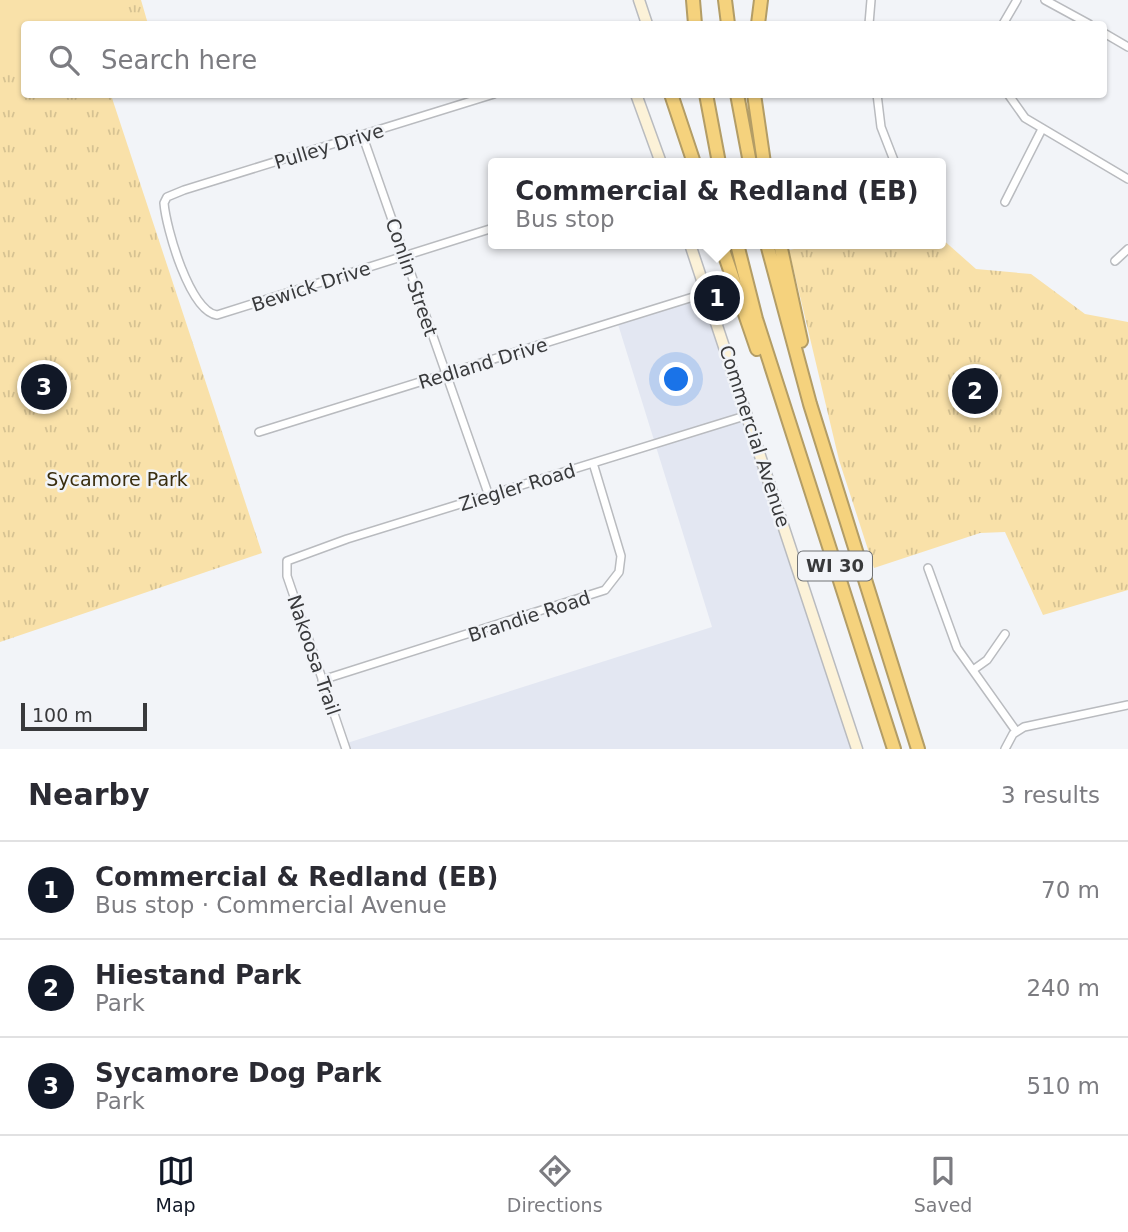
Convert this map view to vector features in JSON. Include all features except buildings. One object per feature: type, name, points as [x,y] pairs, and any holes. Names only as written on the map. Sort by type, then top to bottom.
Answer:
[{"type":"highway","points":[[693,0],[695,21]]},
{"type":"highway","points":[[725,0],[728,21]]},
{"type":"highway","points":[[758,21],[761,0]]},
{"type":"highway","points":[[672,98],[692,158]]},
{"type":"highway","points":[[707,98],[718,158]]},
{"type":"highway","points":[[738,98],[749,158]]},
{"type":"highway","points":[[755,98],[763,158]]},
{"type":"highway","points":[[722,249],[797,450]]},
{"type":"highway","name":"WI 30","points":[[738,249],[756,320],[893,745]]},
{"type":"highway","name":"WI 30","points":[[768,249],[829,467],[918,749]]},
{"type":"highway","points":[[781,249],[829,467]]},
{"type":"street","points":[[639,0],[646,21]]},
{"type":"street","points":[[870,21],[871,0]]},
{"type":"street","points":[[1005,21],[1017,0]]},
{"type":"street","points":[[1045,0],[1084,21]]},
{"type":"street","points":[[1107,35],[1128,47]]},
{"type":"street","name":"Pulley Drive","points":[[209,314],[196,299],[185,274],[164,200],[184,190],[363,137],[482,98]]},
{"type":"street","points":[[637,98],[659,158]]},
{"type":"street","points":[[877,98],[881,127],[893,158]]},
{"type":"street","points":[[1011,98],[1025,118],[1128,179]]},
{"type":"street","points":[[1005,202],[1042,129]]},
{"type":"street","name":"Conlin Street","points":[[363,137],[489,496]]},
{"type":"street","name":"Bewick Drive","points":[[209,314],[223,315],[488,230]]},
{"type":"street","name":"Commercial Avenue","points":[[692,249],[857,749]]},
{"type":"street","points":[[1115,261],[1128,249]]},
{"type":"street","name":"Redland Drive","points":[[260,432],[706,293]]},
{"type":"street","name":"Ziegler Road","points":[[287,561],[296,555],[748,415]]},
{"type":"street","name":"Brandie Road","points":[[322,680],[606,590],[619,572],[621,556],[593,463]]},
{"type":"street","name":"Nakoosa Trail","points":[[287,561],[287,576],[346,749]]},
{"type":"street","points":[[928,568],[953,638],[1016,732]]},
{"type":"street","points":[[973,670],[987,660],[1005,634]]},
{"type":"street","points":[[1006,748],[1016,732],[1039,723],[1128,705]]},
{"type":"shaded area","points":[[706,293],[857,749],[346,749],[344,744],[712,627],[617,321]]},
{"type":"green space","name":"Sycamore Park","points":[[0,0],[141,0],[147,21],[21,21],[21,98],[112,98],[262,553],[0,642]]},
{"type":"green space","points":[[0,0],[97,0],[104,21],[21,21],[21,47],[0,54]]},
{"type":"green space","points":[[946,242],[976,269],[1031,274],[1085,314],[1128,322],[1128,590],[1043,615],[1005,532],[980,533],[874,568],[839,460],[789,250],[946,249]]},
{"type":"place","name":"Commercial & Redland (EB)","points":[[717,298]]},
{"type":"place","name":"Sycamore Dog Park","points":[[44,387]]},
{"type":"place","name":"Hiestand Park","points":[[975,391]]}]
